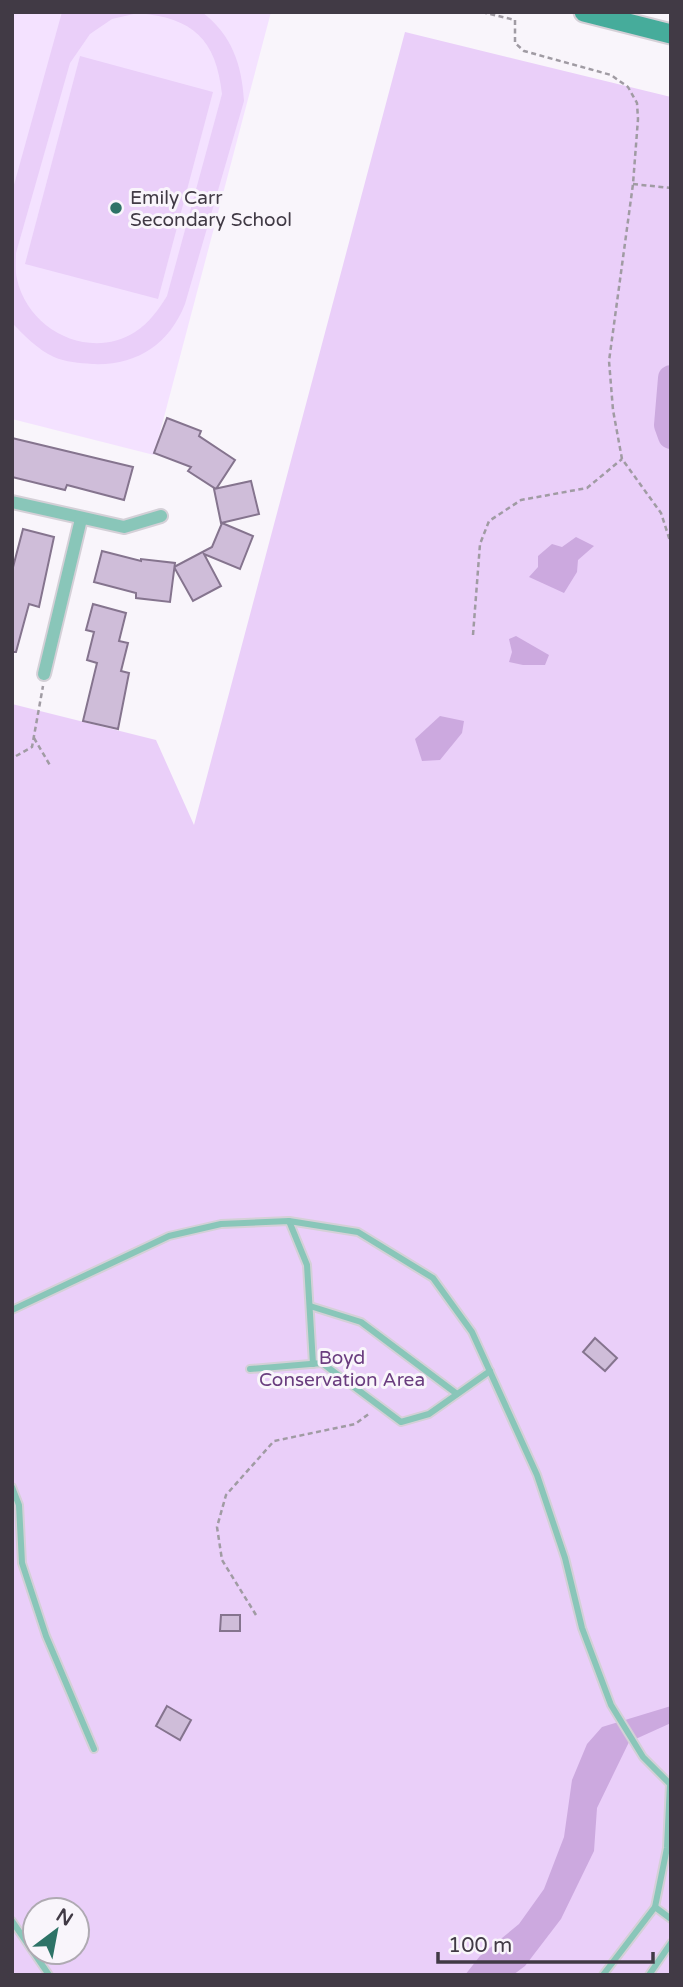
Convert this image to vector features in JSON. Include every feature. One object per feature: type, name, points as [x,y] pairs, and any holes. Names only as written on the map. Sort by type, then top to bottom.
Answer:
[{"type":"main road","points":[[584,12],[671,34]]},
{"type":"street","points":[[12,502],[124,527],[161,516]]},
{"type":"street","points":[[44,674],[81,519]]},
{"type":"lane","points":[[289,1221],[307,1265],[313,1364]]},
{"type":"lane","points":[[12,1310],[169,1236],[221,1224],[289,1221],[358,1232],[433,1278],[472,1332],[537,1475],[565,1558],[582,1628],[611,1705],[643,1757],[670,1784],[667,1848],[655,1907],[603,1975]]},
{"type":"lane","points":[[310,1306],[361,1322],[457,1394]]},
{"type":"lane","points":[[250,1369],[323,1363],[401,1422],[429,1413],[490,1371]]},
{"type":"lane","points":[[12,1487],[19,1505],[22,1563],[46,1636],[94,1749]]},
{"type":"lane","points":[[655,1907],[671,1919]]},
{"type":"lane","points":[[12,1921],[49,1975]]},
{"type":"lane","points":[[649,1975],[671,1943]]},
{"type":"path","points":[[482,12],[515,20],[516,43],[524,51],[611,75],[628,87],[638,103],[633,184],[609,360],[613,410],[622,459],[661,513],[671,544]]},
{"type":"path","points":[[633,184],[671,188]]},
{"type":"path","points":[[473,635],[480,544],[489,522],[521,500],[587,488],[622,459]]},
{"type":"path","points":[[16,756],[32,747],[44,674]]},
{"type":"path","points":[[34,738],[51,767]]},
{"type":"path","points":[[256,1615],[222,1560],[217,1527],[226,1495],[274,1441],[355,1424],[380,1406]]},
{"type":"shaded area","name":"Emily Carr Secondary School","points":[[12,12],[271,12],[154,455],[12,419]]},
{"type":"shaded area","points":[[576,537],[594,546],[578,560],[577,572],[564,593],[529,577],[538,567],[538,556],[552,544],[562,547]]},
{"type":"shaded area","points":[[516,636],[549,655],[545,665],[509,662],[512,652],[509,639]]},
{"type":"shaded area","points":[[440,716],[464,721],[462,733],[440,760],[422,761],[415,739]]},
{"type":"shaded area","points":[[671,1706],[671,1723],[629,1742],[597,1808],[594,1851],[561,1919],[525,1966],[513,1975],[465,1975],[480,1956],[519,1924],[544,1889],[564,1837],[572,1780],[587,1744],[602,1727]]},
{"type":"green space","points":[[62,12],[202,12],[221,31],[238,63],[244,101],[185,304],[170,331],[160,342],[137,357],[123,361],[108,364],[78,363],[48,354],[12,323],[12,192]],"holes":[[[138,13],[187,26],[198,35],[214,59],[222,94],[167,296],[157,311],[135,332],[117,340],[99,343],[80,341],[63,336],[47,326],[34,313],[23,297],[17,279],[16,253],[70,63],[90,34],[112,19]]]},
{"type":"green space","name":"Boyd Conservation Area","points":[[405,32],[671,97],[671,1975],[12,1975],[12,704],[156,740],[194,825]]},
{"type":"green space","points":[[80,56],[213,92],[158,299],[25,264]]},
{"type":"building","points":[[167,418],[201,431],[199,436],[235,460],[216,489],[188,471],[191,467],[154,453]]},
{"type":"building","points":[[12,438],[133,467],[124,500],[67,485],[65,490],[12,477]]},
{"type":"building","points":[[251,481],[259,514],[221,523],[214,489]]},
{"type":"building","points":[[222,523],[253,536],[240,569],[204,554],[221,586],[193,601],[174,567],[212,547]]},
{"type":"building","points":[[23,529],[54,537],[39,607],[29,604],[16,652],[12,652],[12,571]]},
{"type":"building","points":[[102,551],[141,561],[175,563],[170,602],[136,598],[136,593],[94,582]]},
{"type":"building","points":[[93,604],[126,613],[119,641],[128,643],[121,671],[129,673],[118,729],[83,721],[97,663],[87,660],[94,632],[86,630]]},
{"type":"building","points":[[595,1338],[617,1358],[605,1371],[583,1352]]},
{"type":"building","points":[[221,1615],[240,1615],[240,1631],[220,1631]]},
{"type":"building","points":[[167,1706],[191,1720],[180,1740],[156,1726]]},
{"type":"waterway","points":[[671,378],[667,425],[671,436]]},
{"type":"place","name":"Emily Carr Secondary School","points":[[116,208]]}]
